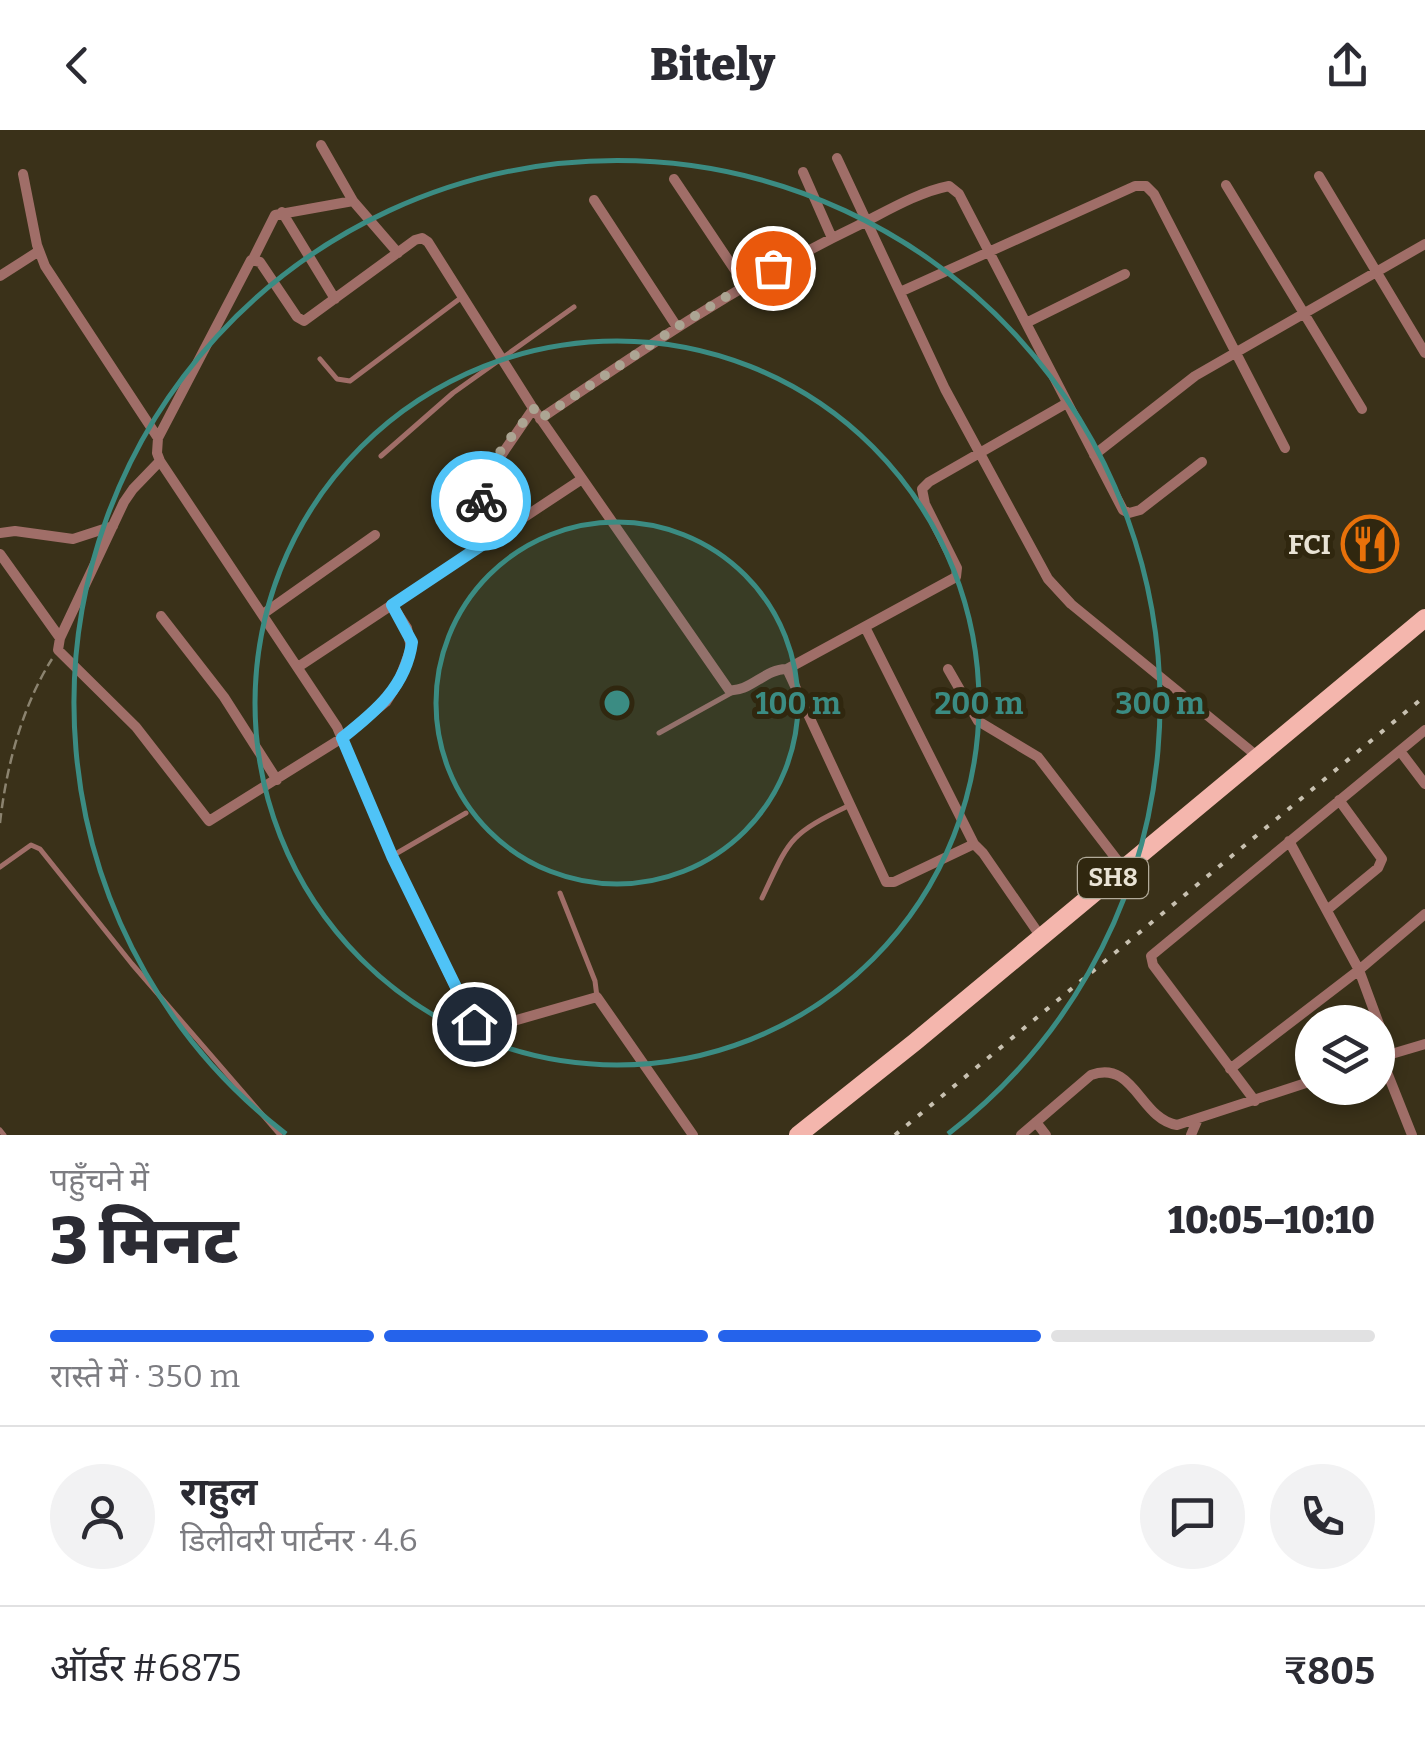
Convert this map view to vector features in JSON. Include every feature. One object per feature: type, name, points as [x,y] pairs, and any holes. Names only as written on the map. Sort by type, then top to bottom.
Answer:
[{"type":"main road","name":"SH8","points":[[798,1135],[1425,618]]},
{"type":"street","points":[[321,145],[353,201],[398,252]]},
{"type":"street","points":[[837,158],[980,454],[1058,592],[1257,756]]},
{"type":"street","points":[[802,172],[832,238]]},
{"type":"street","points":[[22,174],[39,251],[158,438]]},
{"type":"street","points":[[1319,176],[1424,348]]},
{"type":"street","points":[[674,179],[745,285]]},
{"type":"street","points":[[1226,185],[1362,409]]},
{"type":"street","points":[[488,541],[483,482],[537,414],[745,285],[866,221],[949,186],[960,194],[1120,506],[1129,513],[1140,510],[1202,462]]},
{"type":"street","points":[[900,292],[1136,186],[1146,186],[1154,194],[1285,448]]},
{"type":"street","points":[[594,200],[677,327]]},
{"type":"street","points":[[353,201],[282,212],[273,218],[158,438],[157,453],[342,738],[392,856],[474,1024],[489,1028],[597,997],[692,1135]]},
{"type":"street","points":[[282,212],[335,299]]},
{"type":"street","points":[[253,259],[260,262],[301,321],[415,240],[425,240],[537,414],[732,692],[776,670],[787,669],[956,577],[955,562],[922,493],[929,482],[1067,403]]},
{"type":"street","points":[[1094,455],[1169,394],[1425,244]]},
{"type":"street","points":[[0,276],[39,251]]},
{"type":"street","points":[[1026,323],[1125,274]]},
{"type":"street","points":[[59,644],[132,489],[160,461]]},
{"type":"street","points":[[298,667],[582,479]]},
{"type":"street","points":[[0,534],[15,531],[73,540],[113,526]]},
{"type":"street","points":[[262,614],[375,535]]},
{"type":"street","points":[[0,554],[59,644],[136,727],[209,821],[342,738],[386,702],[398,683],[412,642],[392,605]]},
{"type":"street","points":[[160,616],[224,697],[277,780]]},
{"type":"street","points":[[864,627],[974,844],[1041,938]]},
{"type":"street","points":[[787,669],[888,883],[974,844]]},
{"type":"street","points":[[948,669],[978,720],[1038,756],[1124,869]]},
{"type":"street","points":[[1255,1102],[1153,966],[1151,956],[1425,730]]},
{"type":"street","points":[[1400,751],[1425,784]]},
{"type":"street","points":[[1327,910],[1378,868],[1382,859],[1339,800]]},
{"type":"street","points":[[1289,841],[1359,970],[1369,1005]]},
{"type":"street","points":[[1230,1068],[1359,970],[1425,914]]},
{"type":"street","points":[[1395,1053],[1425,1044]]},
{"type":"street","points":[[1021,1135],[1092,1075],[1102,1071],[1124,1077],[1163,1120],[1177,1125],[1295,1087]]},
{"type":"street","points":[[1395,1089],[1412,1135]]},
{"type":"street","points":[[1191,1135],[1197,1121]]},
{"type":"street","points":[[1036,1122],[1046,1135]]},
{"type":"lane","points":[[320,359],[341,382],[350,381],[462,296]]},
{"type":"lane","points":[[381,456],[453,392],[574,307]]},
{"type":"lane","points":[[659,733],[732,692]]},
{"type":"lane","points":[[762,898],[792,838],[810,824],[850,805]]},
{"type":"lane","points":[[392,856],[466,813]]},
{"type":"lane","points":[[0,867],[26,847],[40,848],[132,964],[280,1135]]},
{"type":"lane","points":[[560,893],[595,981],[597,997]]},
{"type":"path","points":[[0,823],[8,776],[31,698],[59,644]]},
{"type":"railway","points":[[895,1135],[1425,696]]},
{"type":"way so far","points":[[481,501],[483,482],[490,468],[534,409],[540,419],[773,268]]},
{"type":"place","name":"FCI","points":[[1370,544]]},
{"type":"route","points":[[474,1024],[392,856],[342,738],[386,702],[398,683],[412,642],[392,605],[488,541],[481,501]]}]
